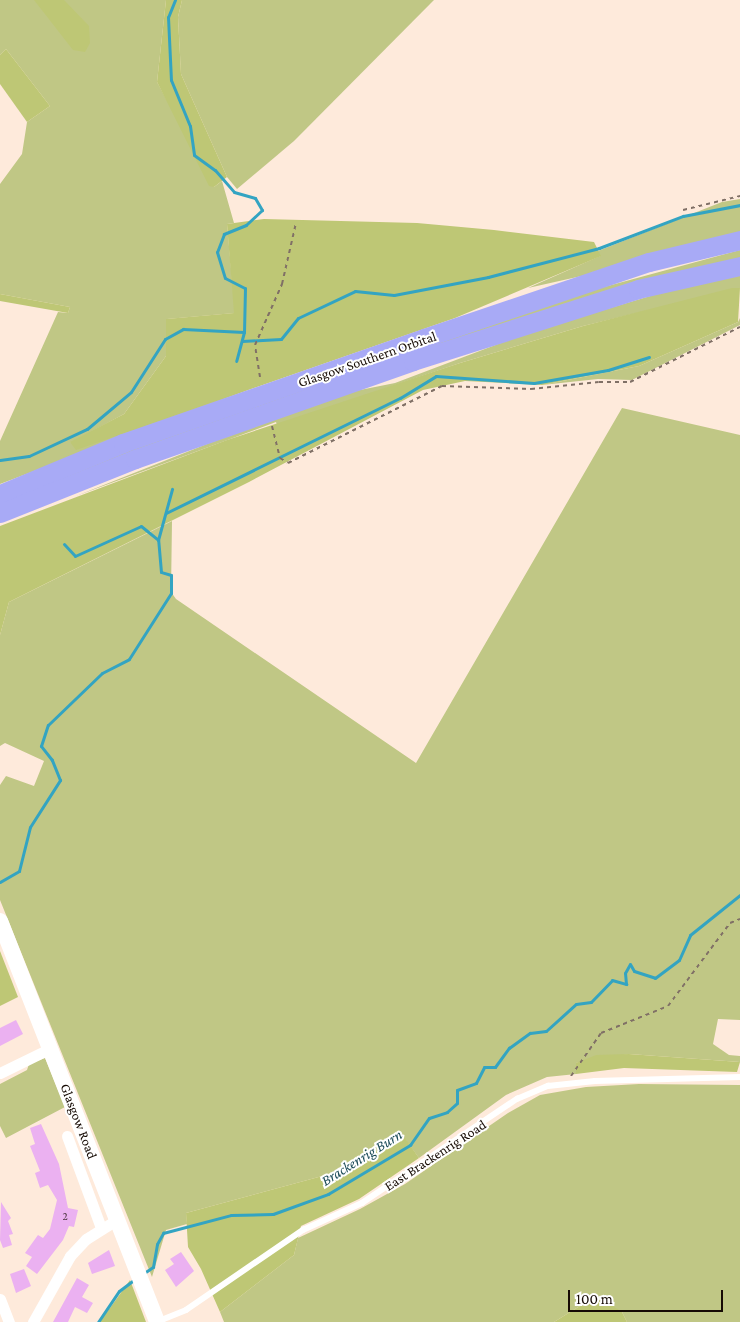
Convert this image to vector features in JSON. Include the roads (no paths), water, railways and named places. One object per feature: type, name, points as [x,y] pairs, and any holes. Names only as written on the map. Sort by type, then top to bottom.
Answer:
[{"type":"highway","name":"Glasgow Southern Orbital","points":[[0,494],[123,444],[434,335],[649,262],[740,240]]},
{"type":"highway","name":"Glasgow Southern Orbital","points":[[0,513],[135,459],[422,358],[638,288],[740,266]]},
{"type":"main road","name":"Glasgow Road","points":[[0,921],[157,1322]]},
{"type":"street","points":[[0,1073],[51,1048]]},
{"type":"street","points":[[67,1136],[101,1228]]},
{"type":"street","points":[[33,1322],[70,1256],[101,1228],[117,1220]]},
{"type":"street","points":[[0,1299],[8,1322]]},
{"type":"lane","name":"East Brackenrig Road","points":[[157,1322],[186,1310],[303,1230],[362,1203],[517,1100],[548,1086],[740,1077]]},
{"type":"waterway","points":[[175,0],[168,17],[171,80],[190,126],[194,155],[215,170],[234,192],[255,198],[262,210],[246,225],[224,234],[217,252],[225,278],[245,288],[244,332],[236,361]]},
{"type":"waterway","points":[[242,341],[281,339],[298,318],[355,291],[394,295],[488,277],[599,248],[683,216],[740,205]]},
{"type":"waterway","points":[[0,460],[29,456],[87,429],[131,392],[165,339],[183,329],[244,332]]},
{"type":"waterway","points":[[166,513],[400,398],[436,376],[534,383],[608,370],[649,357]]},
{"type":"waterway","points":[[0,882],[19,871],[30,827],[60,780],[52,760],[41,746],[48,725],[102,673],[129,659],[171,593],[171,575],[161,572],[158,540],[172,489]]},
{"type":"waterway","points":[[64,544],[75,556],[141,526],[158,540]]},
{"type":"waterway","name":"Brackenrig Burn","points":[[144,1273],[153,1267],[157,1244],[163,1233],[231,1215],[273,1214],[328,1194],[410,1145],[429,1118],[447,1112],[457,1103],[457,1090],[476,1083],[484,1067],[495,1067],[509,1048],[530,1033],[546,1031],[576,1004],[591,1002],[612,980],[626,984],[625,973],[630,964],[634,971],[655,978],[679,960],[690,935],[740,895]]},
{"type":"waterway","name":"Brackenrig Burn","points":[[98,1322],[119,1291],[135,1279]]}]
